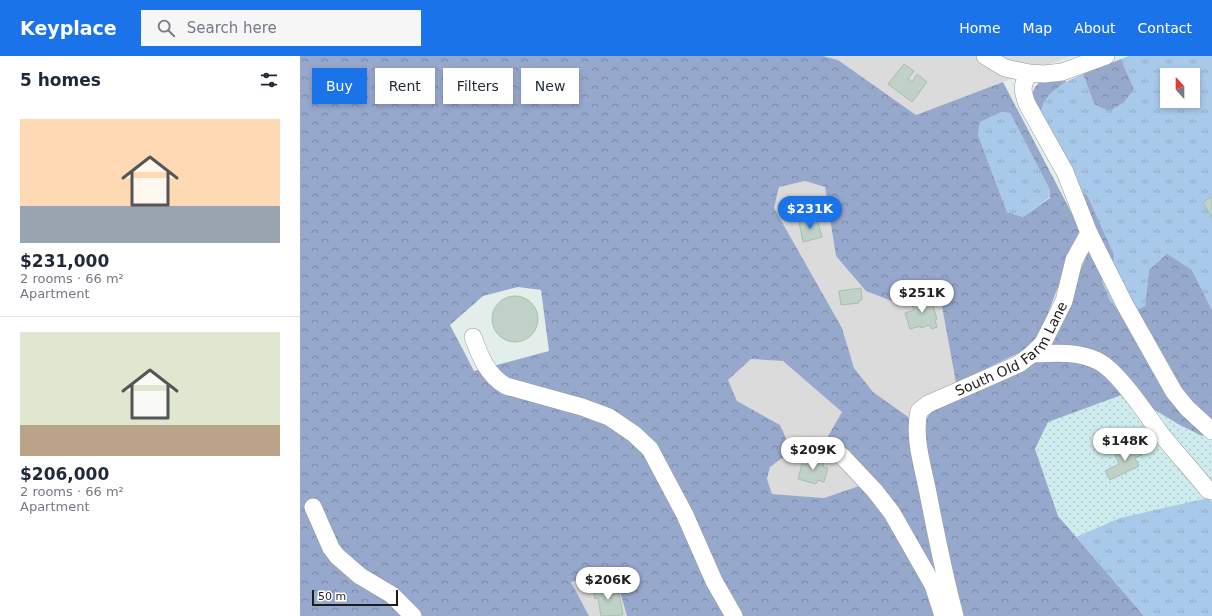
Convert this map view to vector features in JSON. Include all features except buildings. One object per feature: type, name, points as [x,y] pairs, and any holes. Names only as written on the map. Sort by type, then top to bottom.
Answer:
[{"type":"street","points":[[985,56],[1004,68],[1029,73],[1044,74],[1062,72],[1106,56]]},
{"type":"street","points":[[1029,73],[1023,82],[1023,92],[1027,104],[1065,172],[1089,232],[1125,305],[1174,392],[1187,408],[1212,432]]},
{"type":"street","name":"South Old Farm Lane","points":[[955,616],[920,453],[918,422],[919,411],[928,404],[1019,364],[1043,343],[1064,301],[1074,260],[1089,232]]},
{"type":"street","points":[[473,337],[483,363],[500,383],[609,417],[634,434],[650,449],[685,515],[711,575],[734,616]]},
{"type":"street","points":[[1032,354],[1064,352],[1098,361],[1115,374],[1163,436],[1208,490],[1212,491]]},
{"type":"street","points":[[842,456],[875,491],[892,513],[933,585],[943,616]]},
{"type":"street","points":[[313,507],[337,556],[360,576],[392,595],[413,616]]},
{"type":"shaded area","points":[[823,56],[1071,56],[916,115],[838,60]]},
{"type":"shaded area","points":[[805,181],[825,187],[836,256],[892,301],[929,289],[941,301],[956,383],[911,419],[873,392],[854,368],[842,328],[774,208],[779,187]]},
{"type":"shaded area","points":[[751,359],[783,361],[843,412],[868,477],[862,485],[824,498],[772,494],[767,479],[770,467],[785,456],[780,425],[737,401],[728,380]]},
{"type":"shaded area","points":[[1128,393],[1178,424],[1202,436],[1212,431],[1212,502],[1208,498],[1120,518],[1076,537],[1058,516],[1035,449],[1048,422]]},
{"type":"shaded area","points":[[614,571],[627,616],[589,616],[571,582]]},
{"type":"green space","points":[[300,56],[823,56],[838,60],[916,115],[1003,82],[1080,229],[1036,345],[956,383],[941,301],[929,289],[892,301],[866,291],[836,256],[825,187],[805,181],[779,187],[774,208],[842,328],[854,368],[873,392],[911,419],[952,616],[627,616],[614,571],[571,582],[589,616],[300,616]],"holes":[[[1002,112],[1010,113],[1050,190],[1050,198],[1023,217],[1007,212],[978,135],[980,122]],[[518,287],[541,290],[549,351],[474,371],[450,325],[483,296]],[[751,359],[783,361],[842,412],[827,438],[868,477],[862,485],[824,498],[772,494],[767,479],[770,467],[785,456],[788,443],[780,425],[737,401],[728,380]]]},
{"type":"green space","points":[[1129,56],[1212,56],[1212,310],[1192,270],[1149,270],[1145,306],[1124,316],[1110,301],[1102,280],[1112,270],[1040,115],[1042,103],[1050,93],[1083,74],[1094,104],[1134,89],[1121,59]]},
{"type":"green space","points":[[1121,59],[1134,89],[1123,103],[1109,111],[1094,104],[1083,74]]},
{"type":"green space","points":[[1067,81],[1046,98],[1040,115],[1031,97],[1035,87],[1040,82]]},
{"type":"green space","points":[[1002,112],[1010,113],[1050,190],[1050,197],[1023,217],[1007,212],[978,135],[980,122]]},
{"type":"green space","points":[[1076,190],[1087,195],[1114,255],[1112,270],[1102,281],[1110,301],[1124,316],[1145,306],[1149,270],[1167,254],[1192,270],[1212,310],[1212,431],[1202,436],[1178,424],[1127,393],[1048,422],[1035,449],[1058,516],[1144,616],[961,616],[924,445],[925,422],[931,410],[1042,359],[1095,236]]},
{"type":"green space","points":[[1208,498],[1212,502],[1212,616],[1144,616],[1076,537],[1120,518]]}]
